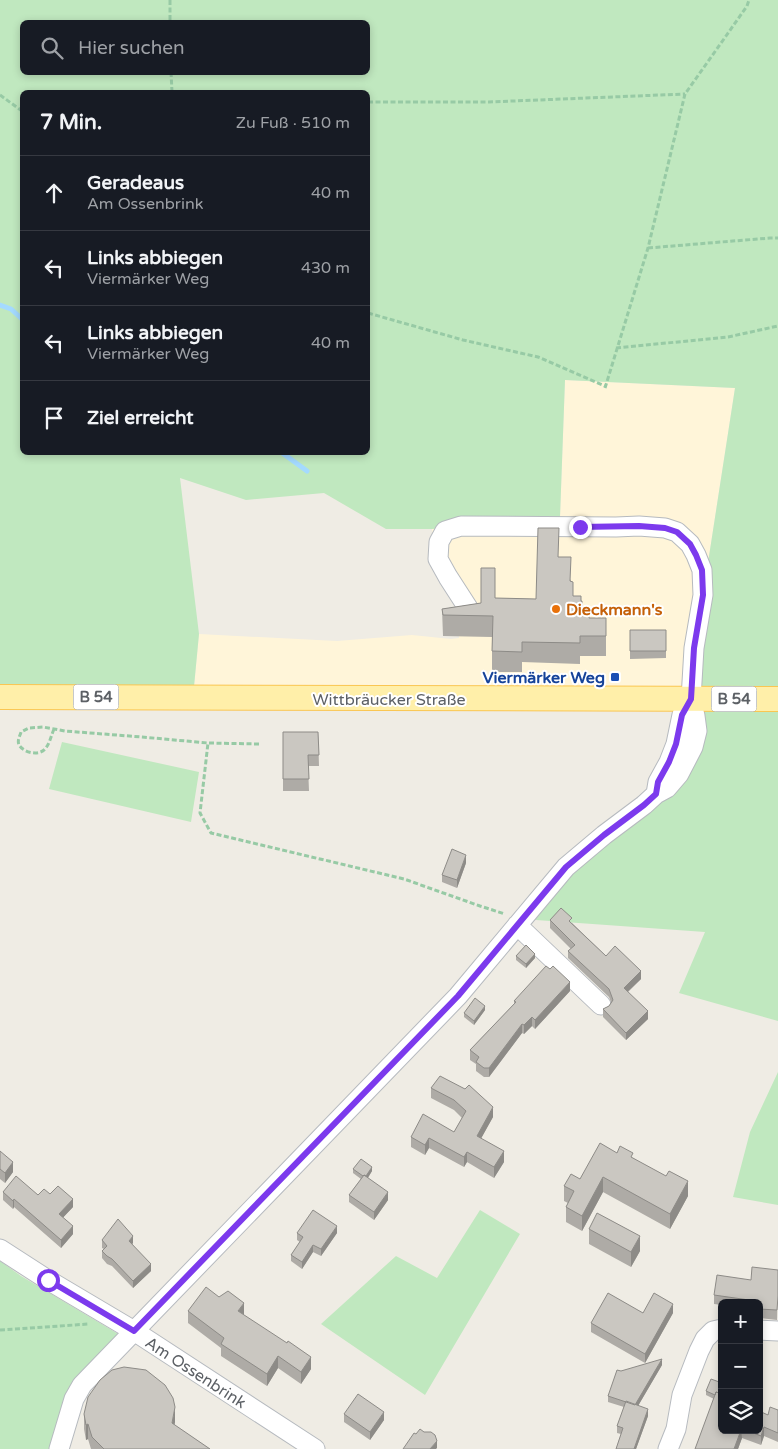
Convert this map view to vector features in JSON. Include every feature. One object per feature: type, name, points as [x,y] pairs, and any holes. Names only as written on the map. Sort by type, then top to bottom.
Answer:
[{"type":"main road","name":"Wittbräucker Straße","points":[[0,697],[778,699]]},
{"type":"street","points":[[59,1449],[77,1392],[82,1385],[458,996],[566,867],[656,794],[667,788],[679,774],[693,747],[697,731],[696,716],[691,699],[694,648],[703,595],[702,570],[690,544],[677,532],[665,528],[639,526],[616,520],[461,526],[445,531],[439,542],[438,559],[468,608]]},
{"type":"street","points":[[520,922],[601,1005]]},
{"type":"street","name":"Am Ossenbrink","points":[[0,1249],[134,1331],[315,1449]]},
{"type":"street","points":[[668,1449],[676,1429],[682,1395],[699,1352],[705,1339],[713,1331],[718,1330]]},
{"type":"street","points":[[763,1330],[778,1331]]},
{"type":"path","points":[[170,0],[170,20]]},
{"type":"path","points":[[370,314],[463,340],[538,357],[605,387],[648,248],[685,94],[747,6],[749,0]]},
{"type":"path","points":[[171,75],[172,90]]},
{"type":"path","points":[[370,102],[489,102],[685,94]]},
{"type":"path","points":[[0,96],[20,109]]},
{"type":"path","points":[[15,105],[20,105]]},
{"type":"path","points":[[648,248],[778,238]]},
{"type":"path","points":[[616,348],[728,337],[778,326]]},
{"type":"path","points":[[54,729],[49,742],[41,752],[25,750],[18,740],[21,732],[29,728],[43,727],[208,743],[259,744]]},
{"type":"path","points":[[208,743],[200,813],[211,833],[404,879],[520,922]]},
{"type":"path","points":[[0,1330],[63,1326]]},
{"type":"shaded area","points":[[565,380],[735,388],[703,595],[691,699],[193,697],[199,634],[337,641],[412,635],[451,639],[459,638],[456,609],[435,570],[432,529],[560,517]]},
{"type":"green space","points":[[0,0],[778,0],[778,1021],[679,993],[705,932],[522,919],[667,788],[703,595],[735,388],[565,380],[560,517],[432,529],[386,529],[324,493],[246,500],[180,478],[199,634],[193,697],[0,697]]},
{"type":"green space","points":[[62,742],[199,772],[191,822],[49,789]]},
{"type":"green space","points":[[778,1072],[778,1205],[733,1197],[750,1132]]},
{"type":"green space","points":[[480,1210],[520,1234],[425,1395],[321,1324],[396,1256],[437,1278]]},
{"type":"green space","points":[[0,1261],[21,1276],[120,1335],[56,1449],[0,1449]]},
{"type":"building","points":[[538,528],[559,528],[558,557],[571,557],[570,581],[573,582],[573,596],[581,596],[582,607],[589,607],[589,618],[606,618],[606,636],[580,636],[580,643],[522,642],[522,652],[492,651],[493,616],[443,615],[442,609],[481,603],[481,568],[495,568],[495,598],[536,599]]},
{"type":"building","points":[[630,630],[666,630],[666,651],[630,651]]},
{"type":"building","points":[[283,732],[318,732],[319,755],[308,755],[309,779],[283,779]]},
{"type":"building","points":[[452,849],[466,855],[457,880],[442,875]]},
{"type":"building","points":[[561,908],[572,918],[569,921],[606,956],[615,946],[641,971],[624,988],[648,1011],[626,1033],[603,1009],[609,1006],[613,1000],[609,989],[568,951],[575,945],[550,920]]},
{"type":"building","points":[[526,945],[535,954],[526,964],[516,956]]},
{"type":"building","points":[[546,966],[550,969],[553,966],[570,982],[535,1020],[532,1017],[524,1025],[522,1024],[489,1068],[484,1068],[476,1062],[479,1057],[470,1050],[516,1002],[514,1001]]},
{"type":"building","points":[[475,998],[485,1006],[474,1021],[464,1013]]},
{"type":"building","points":[[440,1076],[465,1089],[469,1085],[493,1107],[477,1136],[504,1151],[494,1167],[467,1152],[464,1157],[429,1138],[425,1145],[411,1137],[423,1114],[454,1132],[466,1111],[454,1100],[431,1088]]},
{"type":"building","points":[[600,1143],[617,1153],[620,1146],[633,1153],[631,1157],[666,1176],[669,1171],[688,1181],[670,1214],[603,1177],[582,1216],[566,1207],[574,1191],[564,1186],[571,1174],[580,1179]]},
{"type":"building","points":[[0,1151],[13,1162],[5,1173],[0,1169]]},
{"type":"building","points":[[361,1159],[372,1167],[366,1176],[353,1169]]},
{"type":"building","points":[[364,1175],[388,1192],[374,1212],[349,1195]]},
{"type":"building","points":[[16,1176],[38,1195],[44,1189],[50,1194],[58,1186],[73,1199],[59,1214],[73,1226],[61,1240],[14,1199],[13,1201],[3,1192]]},
{"type":"building","points":[[313,1210],[337,1226],[321,1249],[313,1245],[302,1262],[291,1255],[303,1237],[297,1233]]},
{"type":"building","points":[[597,1213],[640,1236],[631,1252],[589,1229]]},
{"type":"building","points":[[118,1219],[133,1236],[129,1241],[151,1264],[133,1281],[102,1251],[107,1246],[102,1240]]},
{"type":"building","points":[[752,1267],[778,1270],[777,1310],[763,1309],[763,1299],[742,1299],[714,1295],[717,1275],[751,1280]]},
{"type":"building","points":[[206,1287],[219,1297],[228,1291],[244,1303],[238,1311],[311,1357],[301,1372],[278,1356],[267,1374],[221,1344],[224,1338],[188,1311]]},
{"type":"building","points":[[608,1293],[643,1313],[654,1293],[673,1304],[645,1354],[591,1323]]},
{"type":"building","points":[[662,1359],[635,1405],[608,1396],[617,1370],[621,1371]]},
{"type":"building","points":[[124,1367],[146,1370],[165,1385],[173,1398],[175,1407],[172,1423],[210,1449],[104,1449],[92,1437],[88,1424],[86,1425],[84,1414],[88,1397],[100,1380],[112,1370]]},
{"type":"building","points":[[711,1379],[718,1382],[718,1393],[716,1392],[715,1395],[706,1391]]},
{"type":"building","points":[[716,1392],[718,1393],[718,1434],[740,1434],[734,1449],[695,1449]]},
{"type":"building","points":[[358,1394],[384,1412],[370,1432],[344,1414]]},
{"type":"building","points":[[626,1401],[648,1409],[634,1449],[616,1449],[623,1428],[617,1426]]},
{"type":"building","points":[[770,1407],[778,1410],[778,1433],[764,1427],[763,1430],[763,1413],[768,1415]]},
{"type":"building","points":[[420,1429],[424,1432],[431,1432],[435,1435],[437,1441],[430,1449],[403,1449],[414,1433],[416,1434]]},
{"type":"waterway","points":[[0,305],[11,309],[20,317]]},
{"type":"waterway","points":[[285,455],[307,471]]},
{"type":"place","name":"Dieckmann's","points":[[556,609]]},
{"type":"place","name":"Viermärker Weg","points":[[615,677]]},
{"type":"route","points":[[48,1280],[134,1331],[458,996],[566,867],[656,794],[658,782],[676,744],[682,715],[691,699],[694,648],[703,595],[702,570],[690,544],[677,532],[665,528],[639,526],[580,527]]}]
